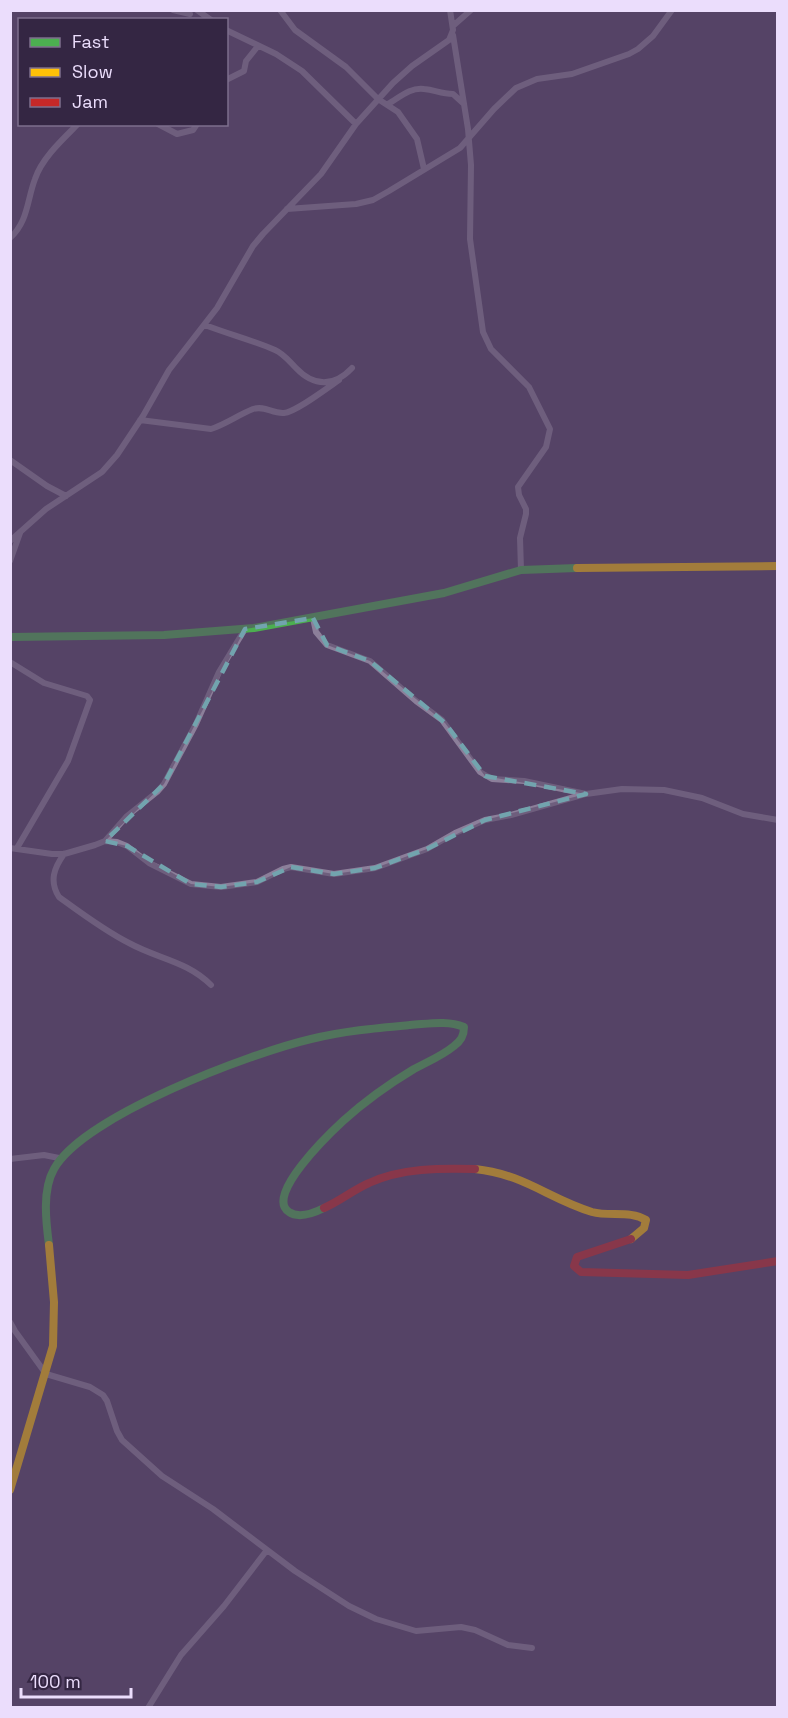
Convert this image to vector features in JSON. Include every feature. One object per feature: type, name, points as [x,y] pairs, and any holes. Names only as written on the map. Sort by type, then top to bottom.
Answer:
[{"type":"street","points":[[174,10],[192,14]]},
{"type":"street","points":[[280,10],[295,30],[346,67],[378,99],[388,104],[407,123],[417,139],[424,169]]},
{"type":"street","points":[[450,10],[469,139],[470,239],[483,332],[491,349],[529,387],[550,429],[546,447],[518,487],[526,509],[520,538],[521,570]]},
{"type":"street","points":[[454,25],[471,10]]},
{"type":"street","points":[[286,209],[336,207],[373,200],[453,153],[516,88],[537,79],[572,74],[629,54],[653,36],[672,10]]},
{"type":"street","points":[[228,31],[302,71],[356,124]]},
{"type":"street","points":[[10,541],[46,509],[105,469],[140,420],[173,364],[205,325],[229,290],[253,246],[321,174],[356,124],[378,99],[412,66],[445,44],[452,35]]},
{"type":"street","points":[[228,79],[244,71],[246,61],[258,46]]},
{"type":"street","points":[[388,104],[401,95],[418,89],[444,95],[453,94],[465,104]]},
{"type":"street","points":[[10,238],[18,230],[25,217],[35,177],[76,126]]},
{"type":"street","points":[[162,126],[177,134],[193,130],[196,126]]},
{"type":"street","points":[[205,325],[280,352],[297,370],[314,381],[339,380]]},
{"type":"street","points":[[140,420],[211,429],[260,407],[280,414],[286,413],[304,404],[352,368]]},
{"type":"street","points":[[10,460],[66,496]]},
{"type":"street","points":[[10,561],[21,531]]},
{"type":"street","points":[[10,637],[164,635],[245,629],[444,594],[521,570],[557,567],[777,566]]},
{"type":"street","points":[[313,618],[316,632],[332,649],[355,654],[370,661],[442,720],[485,776],[586,794]]},
{"type":"street","points":[[105,841],[127,816],[158,792],[164,784],[196,724],[219,672],[245,629]]},
{"type":"street","points":[[10,662],[44,683],[87,696],[90,700],[68,761],[14,848],[64,854],[105,841],[117,842],[127,846],[149,863],[191,884],[221,887],[257,882],[291,867],[334,874],[360,872],[428,849],[455,833],[485,820],[586,794],[622,789],[664,790],[702,798],[743,814],[777,820]]},
{"type":"street","points":[[64,854],[53,872],[55,890],[59,897],[129,943],[186,966],[199,973],[211,985]]},
{"type":"street","points":[[10,1490],[53,1346],[53,1290],[46,1224],[48,1191],[58,1158],[87,1135],[126,1112],[215,1072],[282,1046],[335,1033],[400,1026],[455,1023],[464,1027],[466,1033],[462,1040],[451,1049],[399,1078],[353,1111],[305,1161],[285,1189],[283,1208],[289,1213],[299,1215],[322,1210],[345,1195],[377,1180],[428,1171],[484,1170],[503,1173],[581,1208],[603,1215],[640,1215],[646,1220],[643,1231],[634,1237],[577,1257],[574,1266],[581,1272],[688,1275],[777,1261]]},
{"type":"street","points":[[10,1159],[44,1155],[58,1158]]},
{"type":"street","points":[[10,1322],[46,1374],[90,1387],[103,1395],[117,1431],[130,1448],[176,1487],[213,1509],[267,1550],[349,1606],[376,1619],[416,1631],[461,1628],[475,1630],[508,1645],[532,1648]]},
{"type":"street","points":[[148,1707],[181,1655],[224,1606],[267,1550]]},
{"type":"highlighted area","points":[[313,618],[327,645],[370,661],[445,723],[485,776],[586,794],[485,820],[427,849],[375,868],[334,874],[291,867],[257,882],[221,887],[191,884],[127,846],[105,841],[164,784],[245,629]]},
{"type":"traffic: fast","points":[[10,637],[164,635],[254,628],[444,593],[521,570],[577,568]]},
{"type":"traffic: fast","points":[[49,1245],[46,1196],[54,1169],[71,1149],[98,1128],[132,1108],[211,1072],[284,1046],[311,1039],[360,1030],[431,1023],[464,1027],[463,1036],[449,1050],[386,1087],[351,1114],[302,1165],[285,1193],[284,1204],[289,1212],[297,1215],[324,1208]]},
{"type":"traffic: slow","points":[[577,568],[778,566]]},
{"type":"traffic: slow","points":[[475,1169],[522,1181],[592,1212],[627,1214],[646,1220],[644,1228],[631,1239]]},
{"type":"traffic: slow","points":[[10,1490],[53,1346],[54,1302],[49,1245]]},
{"type":"traffic: jam","points":[[324,1208],[363,1186],[394,1174],[435,1169],[475,1169]]},
{"type":"traffic: jam","points":[[631,1239],[577,1257],[574,1266],[581,1272],[688,1275],[778,1261]]}]
